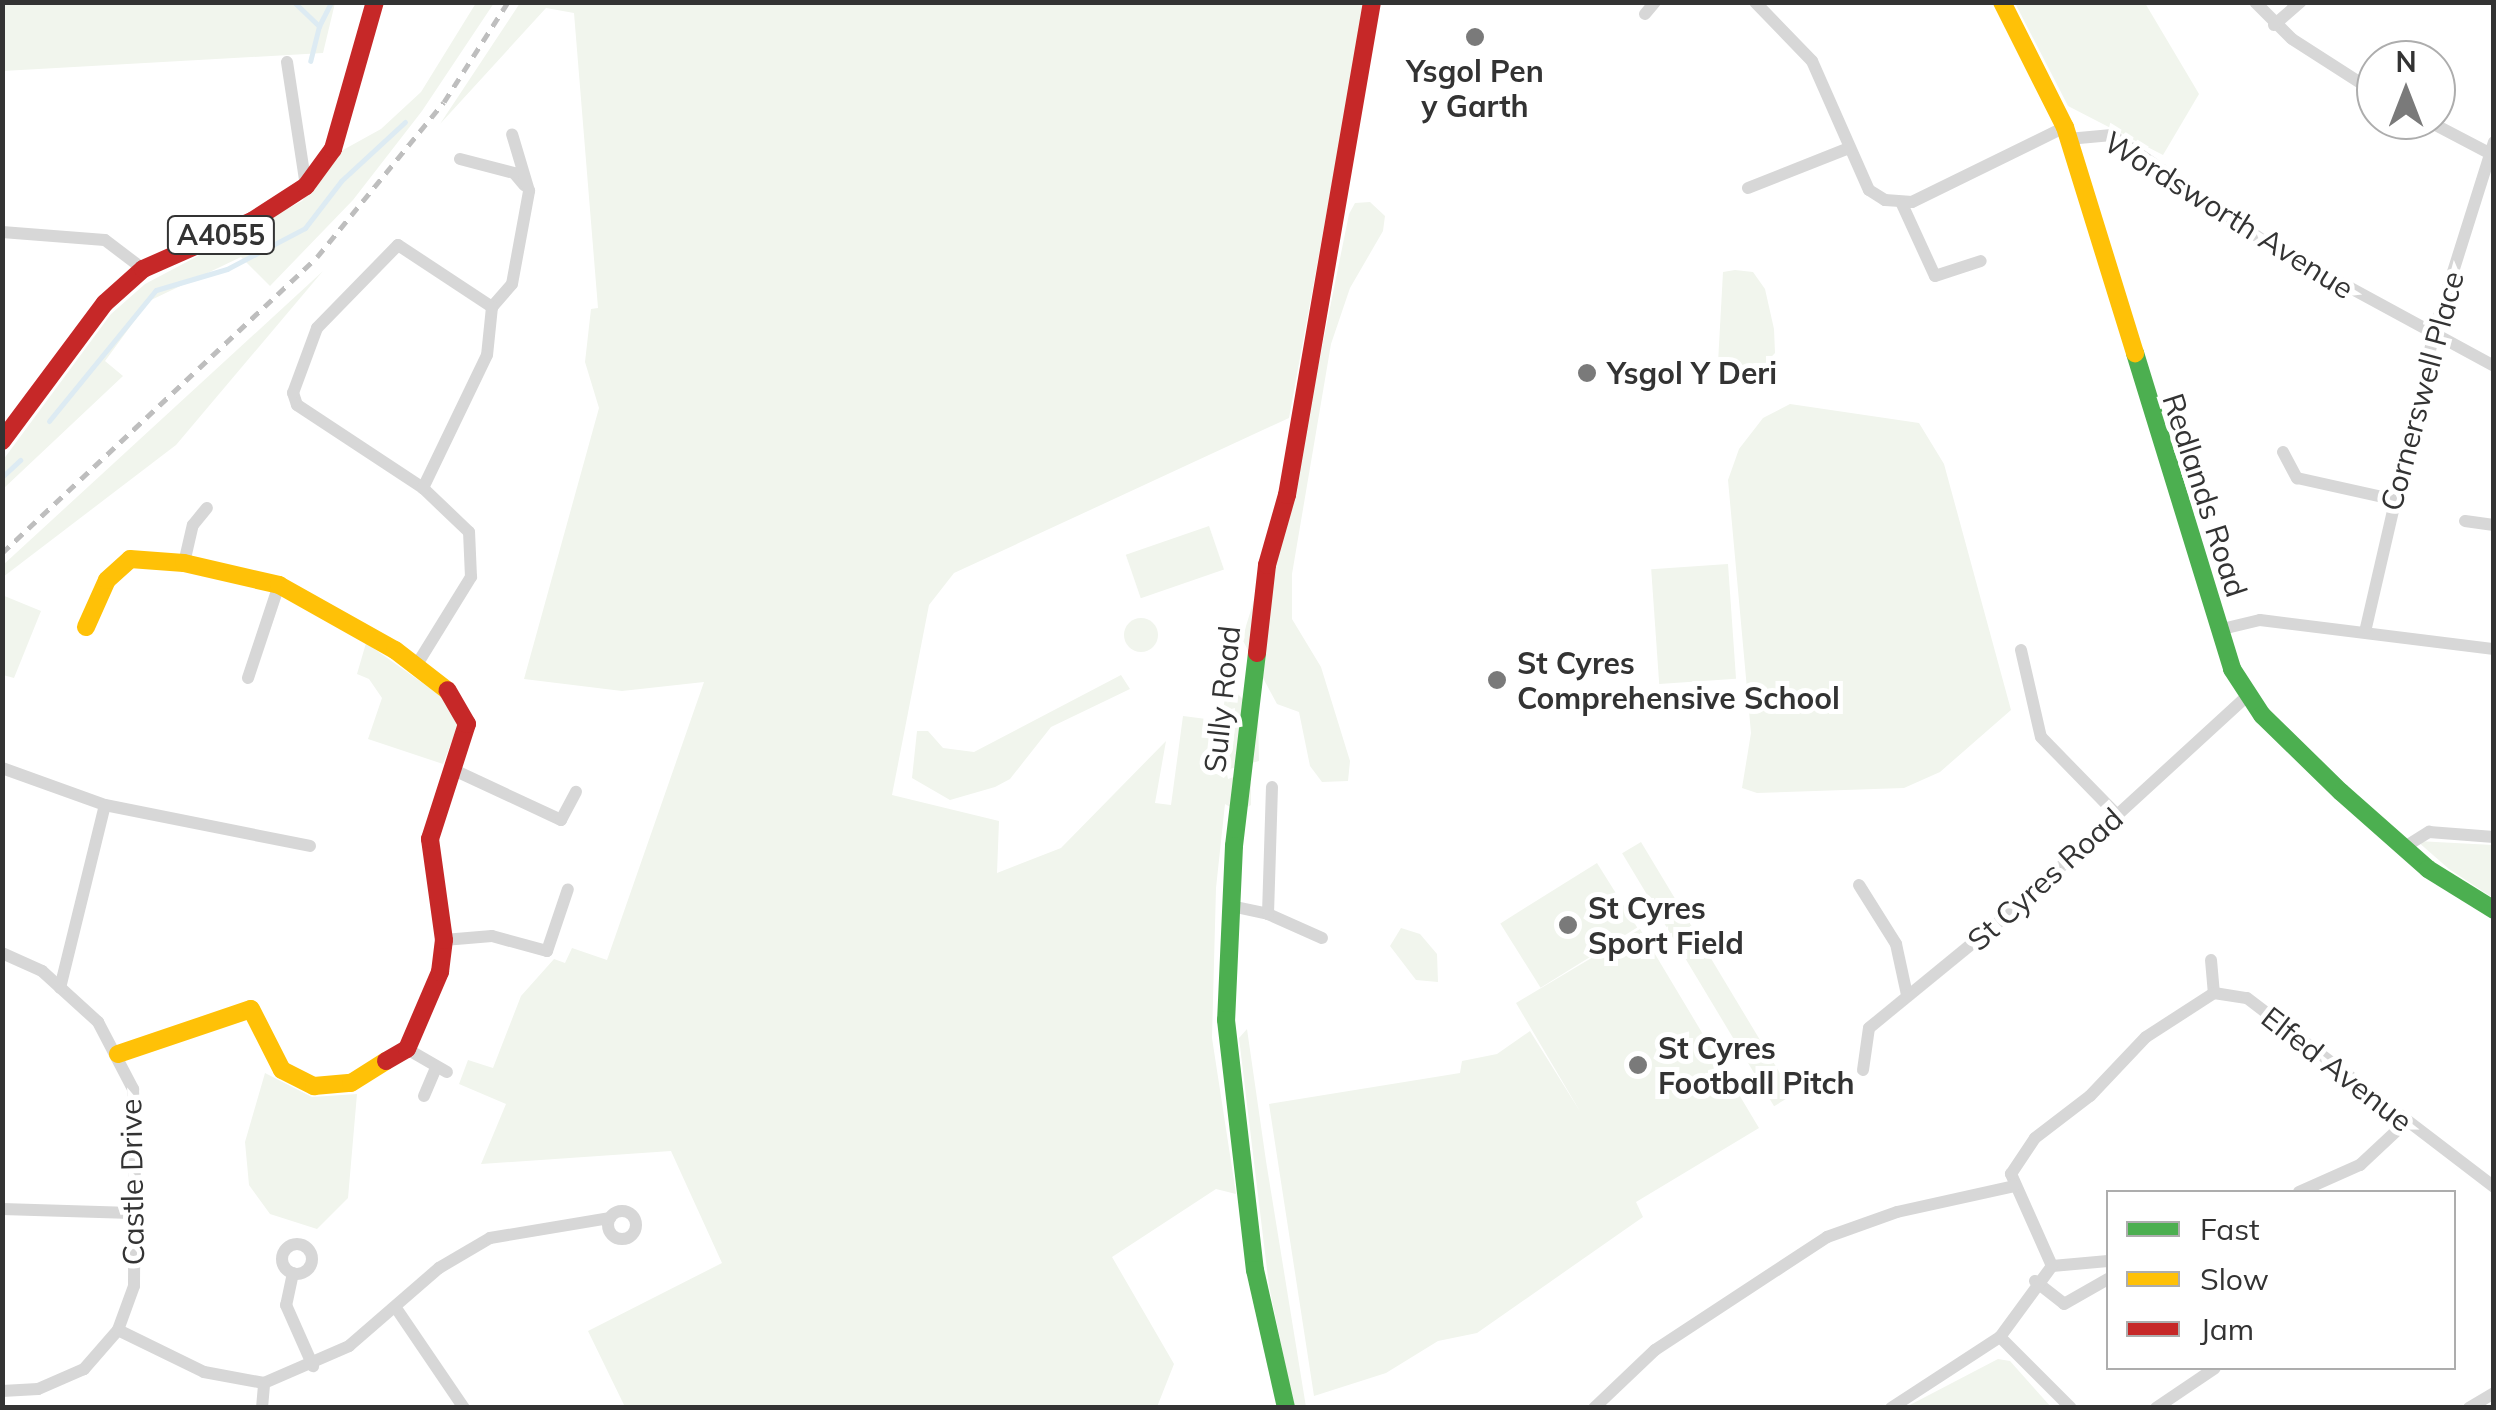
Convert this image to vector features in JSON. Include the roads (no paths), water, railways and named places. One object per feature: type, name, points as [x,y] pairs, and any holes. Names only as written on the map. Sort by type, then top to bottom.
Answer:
[{"type":"street","name":"A4055","points":[[2,441],[105,303],[143,270],[252,222],[306,186],[333,148],[375,2]]},
{"type":"street","name":"Sully Road","points":[[1286,1408],[1255,1270],[1238,1145],[1226,1020],[1231,906],[1252,655],[1347,171],[1372,2]]},
{"type":"street","points":[[1645,14],[1655,2]]},
{"type":"street","points":[[1755,2],[1812,61],[1869,190],[1902,204],[1934,276],[1981,261]]},
{"type":"street","name":"Redlands Road","points":[[2002,2],[2067,133],[2218,630],[2247,696],[2403,848],[2494,910]]},
{"type":"street","points":[[2255,2],[2274,24],[2356,79]]},
{"type":"street","points":[[2274,24],[2300,2]]},
{"type":"street","points":[[287,62],[306,186]]},
{"type":"street","points":[[1902,204],[2067,133]]},
{"type":"street","name":"Wordsworth Avenue","points":[[2067,133],[2112,135],[2264,241],[2494,366]]},
{"type":"street","points":[[423,488],[487,356],[492,307],[512,284],[529,191],[512,134]]},
{"type":"street","points":[[2456,134],[2492,150]]},
{"type":"street","points":[[1748,188],[1848,148]]},
{"type":"street","name":"Cornerswell Place","points":[[2364,632],[2392,499],[2434,336],[2492,150]]},
{"type":"street","points":[[460,159],[514,174],[529,191]]},
{"type":"street","points":[[2,232],[105,240],[143,270]]},
{"type":"street","points":[[416,666],[453,614],[475,554],[467,527],[423,488],[297,405],[298,376],[318,328],[398,245],[492,307]]},
{"type":"street","points":[[2283,452],[2297,478],[2392,499]]},
{"type":"street","points":[[184,563],[193,525],[206,508]]},
{"type":"street","points":[[2466,521],[2494,525]]},
{"type":"street","points":[[86,627],[107,580],[130,559],[184,563],[280,585],[331,608],[416,666],[463,708],[466,737],[430,840],[444,940],[440,972],[407,1048],[351,1083],[314,1086],[282,1070],[252,1009],[118,1054]]},
{"type":"street","points":[[248,678],[280,585]]},
{"type":"street","points":[[2218,630],[2260,620],[2494,650]]},
{"type":"street","points":[[2021,650],[2041,737],[2118,814]]},
{"type":"street","name":"St Cyres Road","points":[[1863,1070],[1869,1028],[2118,814],[2247,696]]},
{"type":"street","points":[[2,768],[105,806],[310,846]]},
{"type":"street","points":[[456,771],[561,820],[576,792]]},
{"type":"street","points":[[1268,914],[1272,787]]},
{"type":"street","points":[[60,988],[105,806]]},
{"type":"street","points":[[2403,848],[2429,832],[2494,837]]},
{"type":"street","points":[[1858,885],[1896,944],[1907,995]]},
{"type":"street","points":[[444,940],[492,936],[547,950],[568,889]]},
{"type":"street","points":[[1231,906],[1268,914],[1322,938]]},
{"type":"street","name":"Castle Drive","points":[[2,953],[60,988],[98,1022],[133,1089],[134,1286],[118,1330],[84,1369],[38,1389],[2,1391]]},
{"type":"street","points":[[2052,1266],[2011,1174],[2035,1138],[2090,1096],[2172,1016],[2214,993],[2211,960]]},
{"type":"street","name":"Elfed Avenue","points":[[2214,993],[2248,998],[2405,1123],[2494,1187]]},
{"type":"street","points":[[407,1048],[442,1070],[424,1096]]},
{"type":"street","points":[[2303,1190],[2371,1158],[2405,1123]]},
{"type":"street","points":[[1594,1408],[1655,1350],[1827,1237],[1897,1212],[2014,1186]]},
{"type":"street","points":[[2,1209],[132,1213]]},
{"type":"street","points":[[118,1330],[204,1372],[264,1383],[313,1366],[396,1308],[439,1268],[490,1238],[610,1218]]},
{"type":"street","points":[[1891,1408],[2000,1337],[2035,1281],[2052,1266],[2106,1261]]},
{"type":"street","points":[[293,1273],[286,1305],[313,1366]]},
{"type":"street","points":[[2035,1281],[2064,1304],[2106,1281]]},
{"type":"street","points":[[396,1308],[464,1408]]},
{"type":"street","points":[[2000,1337],[2071,1408]]},
{"type":"street","points":[[2156,1408],[2175,1402],[2212,1370]]},
{"type":"street","points":[[262,1408],[264,1383]]},
{"type":"street","points":[[2469,1408],[2494,1393]]},
{"type":"waterway","points":[[294,2],[319,26],[310,61]]},
{"type":"waterway","points":[[319,26],[331,2]]},
{"type":"waterway","points":[[49,421],[156,290],[227,269],[305,228],[341,181],[405,122]]},
{"type":"waterway","points":[[2,477],[20,460]]},
{"type":"railway","points":[[2,553],[317,257],[444,102],[508,2]]},
{"type":"place","name":"Ysgol Pen y Garth","points":[[1475,37]]},
{"type":"place","name":"Ysgol Y Deri","points":[[1587,373]]},
{"type":"place","name":"St Cyres Comprehensive School","points":[[1497,680]]},
{"type":"place","name":"St Cyres Sport Field","points":[[1568,925]]},
{"type":"place","name":"St Cyres Football Pitch","points":[[1638,1065]]}]
